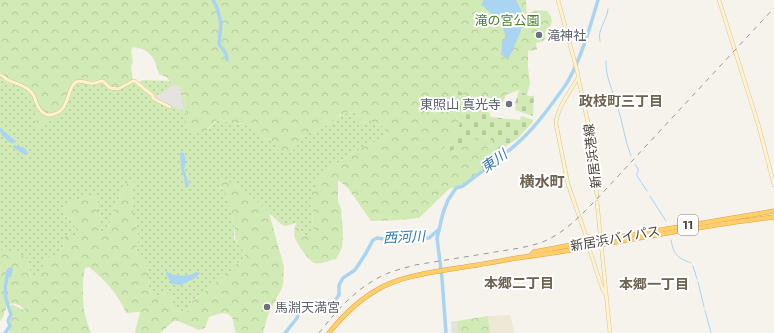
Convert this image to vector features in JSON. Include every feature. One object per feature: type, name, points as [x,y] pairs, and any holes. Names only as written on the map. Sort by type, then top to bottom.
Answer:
[{"type":"highway","name":"新居浜バイパス","points":[[329,333],[339,320],[355,305],[384,286],[407,278],[774,211]]},
{"type":"highway","name":"新居浜バイパス","points":[[529,256],[534,252],[588,242],[602,242],[774,217]]},
{"type":"street","name":"新居浜港線","points":[[558,0],[577,69],[590,132],[597,196]]},
{"type":"street","points":[[719,0],[759,127],[774,186]]},
{"type":"street","points":[[0,75],[8,80],[27,87],[36,99],[39,109],[48,115],[58,113],[63,108],[68,99],[72,86],[78,81],[93,84],[103,81],[110,88],[118,89],[135,81],[152,95],[154,99],[170,107]]},
{"type":"street","points":[[578,78],[558,114],[556,124],[568,184],[588,242]]},
{"type":"street","name":"新居浜港線","points":[[597,202],[610,333]]},
{"type":"street","points":[[590,251],[601,285],[606,295]]},
{"type":"shaded area","points":[[175,85],[180,88],[184,111],[155,99],[153,96],[163,93],[171,86]]},
{"type":"shaded area","points":[[510,315],[514,333],[490,333],[488,316]]},
{"type":"shaded area","points":[[458,321],[458,333],[452,333],[451,323]]},
{"type":"green space","name":"滝の宮公園","points":[[0,0],[526,0],[527,16],[533,11],[547,11],[551,16],[552,22],[550,27],[545,32],[545,39],[536,43],[537,50],[528,51],[530,84],[527,94],[519,90],[506,95],[501,106],[493,105],[491,100],[476,103],[465,100],[456,93],[446,100],[436,100],[431,98],[425,99],[424,102],[441,106],[442,110],[454,115],[459,120],[459,126],[453,136],[452,141],[442,150],[444,154],[479,134],[493,141],[492,145],[488,147],[494,152],[497,152],[497,158],[463,184],[449,189],[419,218],[371,221],[348,188],[338,180],[338,201],[341,209],[343,232],[342,248],[336,259],[322,263],[314,263],[303,252],[296,241],[294,230],[296,223],[303,234],[307,237],[310,238],[314,234],[311,204],[312,192],[319,178],[349,155],[361,149],[366,143],[380,142],[384,140],[387,134],[385,127],[370,121],[361,123],[357,121],[356,113],[351,112],[342,114],[329,124],[308,134],[291,153],[278,150],[271,140],[262,138],[244,124],[219,120],[214,122],[204,133],[191,132],[186,128],[186,109],[182,88],[179,85],[169,81],[168,78],[159,74],[156,63],[148,52],[133,47],[131,51],[133,62],[131,66],[133,82],[117,90],[102,83],[88,85],[78,82],[63,110],[42,126],[40,130],[38,130],[37,111],[34,99],[22,88],[0,79]]},
{"type":"green space","points":[[0,79],[13,85],[20,86],[34,98],[42,126],[63,110],[78,82],[100,82],[105,84],[137,83],[143,80],[169,81],[181,86],[186,109],[186,128],[191,131],[204,132],[208,130],[215,122],[220,120],[244,124],[265,139],[271,140],[278,150],[291,153],[310,133],[329,124],[343,114],[351,112],[356,113],[357,118],[363,123],[370,121],[385,127],[387,134],[384,140],[380,142],[366,143],[361,149],[349,155],[319,178],[311,204],[314,234],[310,238],[303,234],[296,223],[286,226],[281,224],[257,201],[234,184],[223,180],[220,188],[225,191],[226,199],[231,208],[231,215],[234,225],[234,238],[246,254],[244,260],[237,263],[226,276],[191,301],[190,307],[187,311],[179,312],[172,308],[171,296],[166,293],[154,297],[151,294],[149,290],[148,269],[136,254],[138,237],[136,223],[133,217],[131,191],[135,184],[127,183],[113,212],[109,231],[105,234],[100,232],[97,199],[93,196],[77,200],[63,208],[64,215],[72,219],[77,230],[77,241],[73,240],[64,243],[61,250],[56,255],[46,260],[37,279],[34,280],[31,278],[28,261],[0,250]]},
{"type":"green space","points":[[519,90],[529,96],[534,96],[533,116],[515,110]]},
{"type":"green space","points":[[459,91],[465,95],[465,100],[487,107],[491,117],[520,120],[521,116],[533,120],[533,122],[517,139],[497,152],[487,149],[492,145],[493,141],[483,135],[478,135],[474,140],[444,154],[442,150],[452,141],[460,123],[459,120],[454,115],[442,110],[441,106],[424,102],[425,99],[431,98],[436,100],[446,100]]},
{"type":"green space","points":[[223,180],[234,184],[257,201],[269,213],[284,267],[283,286],[268,315],[263,333],[236,333],[233,320],[229,314],[222,313],[209,317],[205,328],[199,330],[178,321],[174,321],[161,333],[135,333],[140,312],[126,313],[110,288],[89,267],[85,268],[83,293],[87,324],[91,333],[9,333],[11,304],[26,311],[19,305],[12,303],[7,306],[0,321],[0,250],[25,256],[28,261],[31,278],[34,280],[37,279],[46,260],[62,249],[65,236],[69,235],[77,241],[77,230],[72,219],[64,215],[63,208],[77,200],[93,196],[97,198],[100,231],[105,234],[109,231],[113,214],[125,186],[127,183],[134,181],[135,184],[131,191],[133,217],[136,223],[138,237],[136,254],[148,269],[149,290],[154,297],[169,293],[171,296],[172,308],[179,312],[187,311],[191,302],[226,276],[237,263],[244,260],[245,257],[245,254],[235,238],[231,208],[226,199],[226,193],[219,186],[219,182]]},
{"type":"green space","points":[[488,316],[490,333],[452,333],[451,322]]},
{"type":"water","points":[[483,0],[516,0],[525,18],[509,58],[501,55],[502,43],[505,38],[505,34],[500,22],[501,18],[498,15],[495,17],[482,5]]},
{"type":"water","points":[[0,127],[17,142],[12,143],[7,141],[2,136]]},
{"type":"water","points":[[14,145],[25,148],[28,154],[25,155],[14,148]]},
{"type":"water","points":[[180,152],[184,153],[186,162],[184,169],[189,184],[187,188],[181,169]]},
{"type":"water","points":[[11,267],[13,269],[11,277],[6,277],[5,273],[8,268]]},
{"type":"water","points":[[166,270],[168,273],[184,276],[195,273],[195,271],[200,273],[196,278],[181,285],[171,284],[166,274]]},
{"type":"waterway","points":[[213,0],[221,23],[219,43],[226,54],[227,60]]},
{"type":"waterway","name":"東川","points":[[446,333],[442,278],[437,238],[448,200],[456,188],[463,186],[520,141],[548,109],[565,86],[573,71],[585,41],[598,0]]},
{"type":"waterway","points":[[600,41],[599,37],[608,9]]},
{"type":"waterway","points":[[606,61],[608,79],[618,108],[631,156]]},
{"type":"waterway","points":[[635,164],[638,172]]},
{"type":"waterway","points":[[637,173],[637,176],[647,191]]},
{"type":"waterway","points":[[650,196],[666,221]]},
{"type":"waterway","name":"西河川","points":[[285,333],[297,318],[300,307],[306,303],[316,301],[326,310],[330,307],[339,295],[339,285],[343,278],[355,270],[373,240],[377,238],[385,239],[393,236],[429,238],[438,230]]},
{"type":"waterway","points":[[671,240],[676,255],[691,263]]},
{"type":"waterway","points":[[693,266],[697,279]]},
{"type":"waterway","points":[[5,333],[10,326],[8,320],[11,315],[5,296],[7,277]]},
{"type":"waterway","points":[[698,282],[704,307]]},
{"type":"waterway","points":[[705,310],[711,333]]},
{"type":"railway","points":[[319,333],[333,315],[349,299],[366,285],[386,274],[415,265],[530,246],[544,241],[560,232],[594,202],[774,8]]},
{"type":"place","name":"滝神社","points":[[539,35]]},
{"type":"place","name":"東照山 真光寺","points":[[509,104]]},
{"type":"place","name":"馬淵天満宮","points":[[267,307]]},
{"type":"district","name":"政枝町三丁目","points":[[621,101]]},
{"type":"district","name":"横水町","points":[[542,182]]},
{"type":"district","name":"本郷二丁目","points":[[519,283]]},
{"type":"district","name":"本郷一丁目","points":[[654,284]]}]
